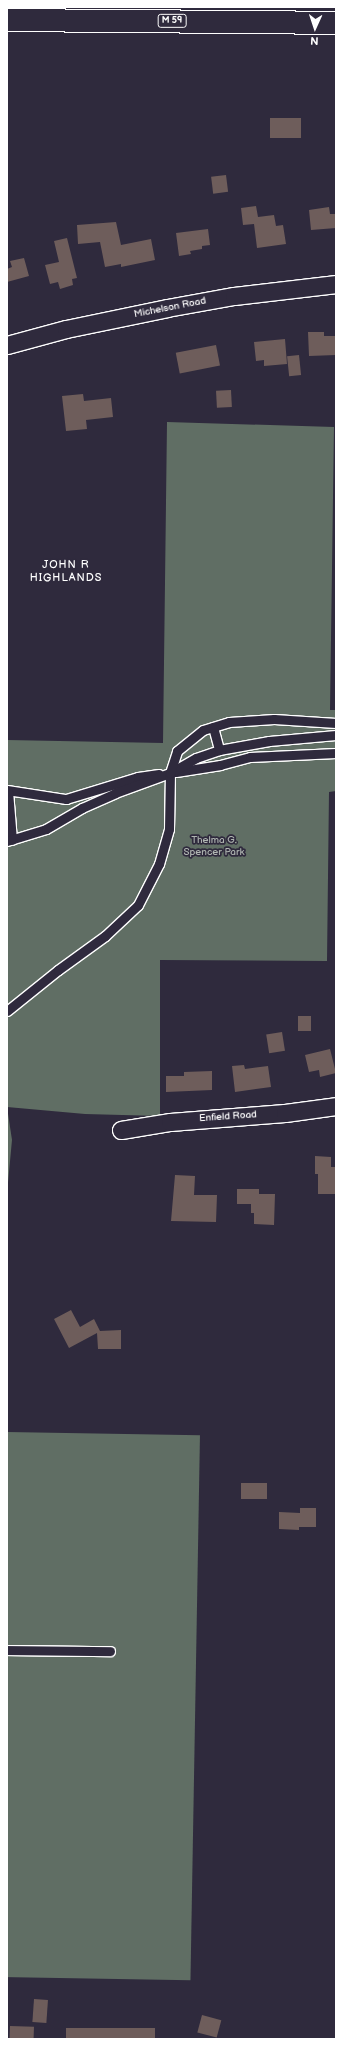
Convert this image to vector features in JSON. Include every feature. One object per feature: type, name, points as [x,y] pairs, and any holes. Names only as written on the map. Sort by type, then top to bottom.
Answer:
[{"type":"highway","name":"M 59","points":[[7,20],[336,23]]},
{"type":"street","name":"Michelson Road","points":[[7,345],[72,328],[167,308],[234,296],[336,284]]},
{"type":"street","name":"Enfield Road","points":[[121,1130],[170,1122],[285,1113],[336,1106]]},
{"type":"lane","points":[[7,1011],[58,970],[105,936],[138,905],[159,864],[169,829],[170,773],[177,751],[203,730],[229,722],[274,719],[336,723]]},
{"type":"lane","points":[[213,727],[219,750]]},
{"type":"lane","points":[[336,735],[269,741],[219,750],[196,758],[170,773],[115,793],[82,808],[46,829],[9,841],[8,790],[66,799],[138,777],[170,773],[220,765],[250,757],[336,753]]},
{"type":"lane","points":[[7,1650],[110,1651]]},
{"type":"green space","name":"Thelma G. Spencer Park","points":[[167,422],[334,427],[330,710],[336,710],[336,791],[329,792],[327,961],[160,960],[160,1116],[85,1114],[7,1107],[7,740],[163,743]]},
{"type":"green space","points":[[7,1107],[12,1140],[7,1193]]},
{"type":"green space","points":[[7,1432],[200,1435],[190,1980],[7,1977]]},
{"type":"building","points":[[270,118],[301,118],[301,138],[270,138]]},
{"type":"building","points":[[226,175],[228,192],[213,194],[211,177]]},
{"type":"building","points":[[256,206],[258,217],[274,215],[276,226],[283,225],[286,244],[257,248],[254,224],[243,225],[241,208]]},
{"type":"building","points":[[329,207],[330,214],[336,214],[336,228],[311,230],[309,210]]},
{"type":"building","points":[[116,222],[121,245],[151,239],[155,260],[121,267],[121,264],[105,267],[100,242],[78,244],[77,225]]},
{"type":"building","points":[[208,229],[210,245],[202,246],[202,249],[190,251],[191,254],[179,256],[176,233]]},
{"type":"building","points":[[67,238],[77,278],[72,279],[73,285],[60,289],[58,282],[50,284],[45,265],[59,262],[54,241]]},
{"type":"building","points":[[24,258],[29,276],[7,282],[7,269],[12,267],[10,261]]},
{"type":"building","points":[[308,332],[324,332],[324,336],[336,336],[336,355],[309,356]]},
{"type":"building","points":[[285,339],[287,364],[264,366],[264,360],[256,361],[254,342]]},
{"type":"building","points":[[216,345],[220,366],[180,373],[176,353]]},
{"type":"building","points":[[299,355],[301,375],[289,376],[287,356]]},
{"type":"building","points":[[231,390],[232,407],[217,408],[216,391]]},
{"type":"building","points":[[83,394],[84,401],[111,398],[113,417],[86,420],[87,429],[66,431],[62,396]]},
{"type":"building","points":[[298,1016],[311,1016],[311,1031],[298,1031]]},
{"type":"building","points":[[282,1032],[285,1051],[269,1053],[266,1035]]},
{"type":"building","points":[[330,1049],[336,1073],[320,1077],[319,1070],[309,1072],[305,1055]]},
{"type":"building","points":[[244,1065],[245,1069],[268,1066],[271,1087],[235,1092],[232,1066]]},
{"type":"building","points":[[212,1071],[212,1090],[166,1092],[166,1076],[184,1076],[184,1072]]},
{"type":"building","points":[[315,1156],[331,1157],[331,1167],[336,1167],[336,1194],[318,1194],[318,1174],[315,1174]]},
{"type":"building","points":[[175,1175],[195,1176],[194,1195],[217,1195],[216,1222],[171,1221]]},
{"type":"building","points":[[237,1189],[259,1189],[259,1194],[275,1194],[274,1225],[254,1224],[254,1213],[251,1213],[251,1204],[237,1204]]},
{"type":"building","points":[[71,1310],[80,1327],[94,1319],[100,1331],[121,1330],[121,1349],[98,1349],[97,1333],[69,1348],[54,1319]]},
{"type":"building","points":[[241,1483],[267,1483],[267,1499],[241,1499]]},
{"type":"building","points":[[300,1508],[316,1508],[316,1527],[299,1527],[299,1530],[279,1529],[279,1512],[300,1513]]},
{"type":"building","points":[[34,1999],[48,2000],[46,2023],[32,2022]]},
{"type":"building","points":[[202,2015],[221,2020],[217,2038],[197,2032]]},
{"type":"building","points":[[10,2026],[34,2027],[34,2039],[10,2039]]},
{"type":"building","points":[[66,2028],[155,2028],[155,2039],[66,2039]]},
{"type":"district","name":"JOHN R HIGHLANDS","points":[[66,572]]}]
